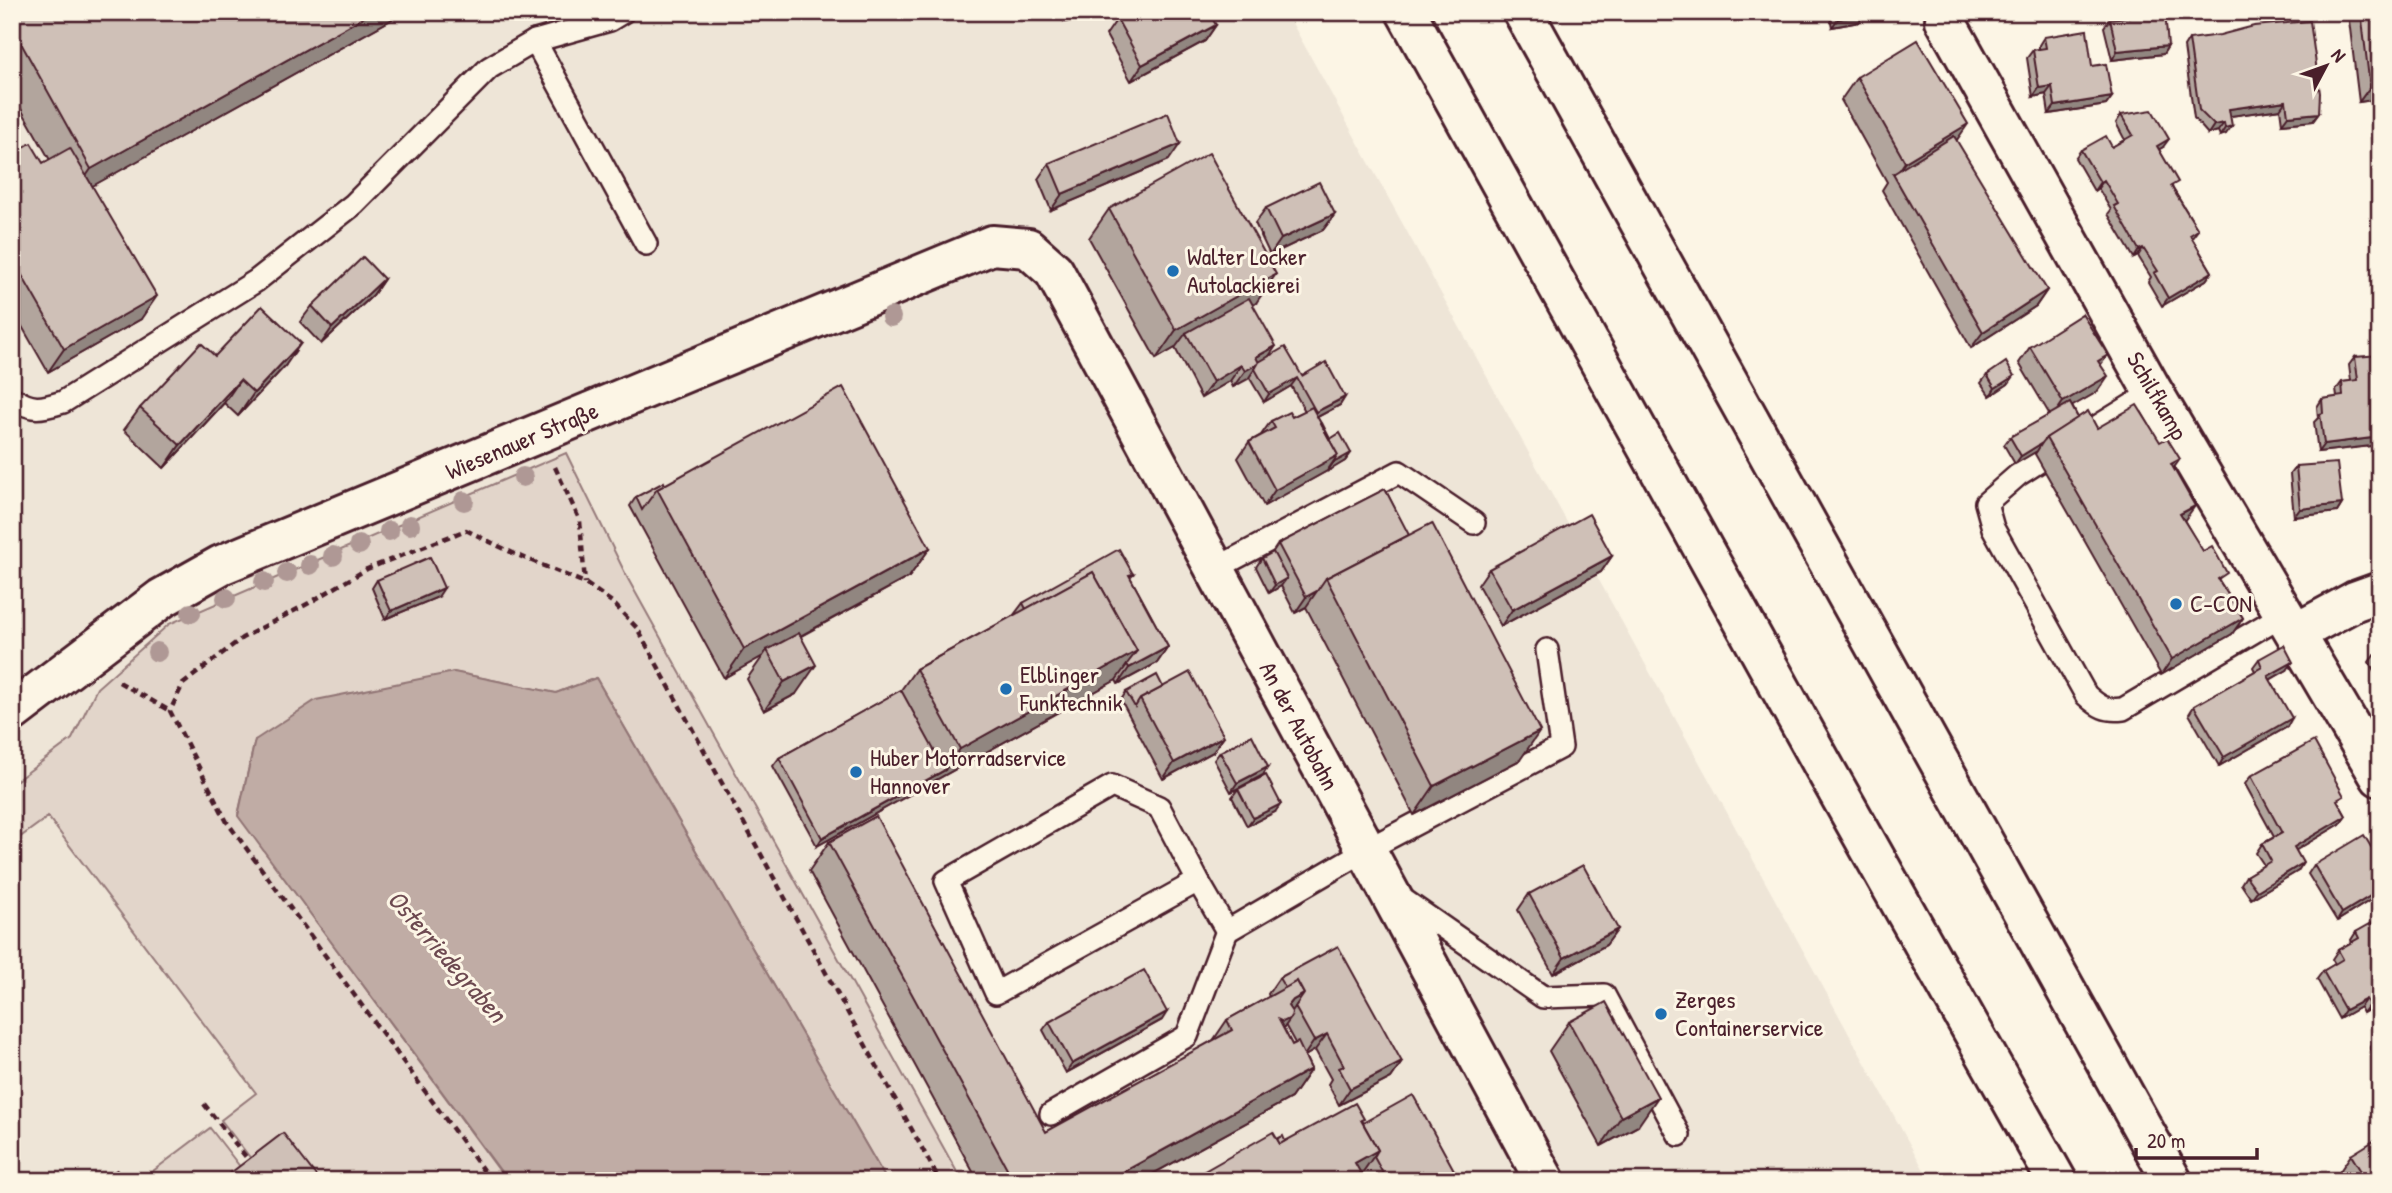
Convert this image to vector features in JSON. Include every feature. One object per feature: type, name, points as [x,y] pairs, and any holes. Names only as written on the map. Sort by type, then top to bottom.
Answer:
[{"type":"main road","points":[[1406,12],[2057,1181]]},
{"type":"main road","points":[[1523,12],[2172,1181]]},
{"type":"main road","name":"Schilfkamp","points":[[1948,12],[1945,20],[2153,392],[2380,777]]},
{"type":"main road","name":"Wiesenauer Straße","points":[[12,712],[162,598],[221,565],[992,245],[1028,248],[1054,271]]},
{"type":"main road","name":"An der Autobahn","points":[[1054,271],[1545,1181]]},
{"type":"main road","points":[[2290,624],[2380,592]]},
{"type":"lane","points":[[12,398],[29,408],[46,408],[62,402],[256,281],[354,204],[489,68],[535,41],[610,20],[622,12]]},
{"type":"lane","points":[[535,41],[646,244]]},
{"type":"lane","points":[[2082,436],[2153,392]]},
{"type":"lane","points":[[2040,461],[2018,475],[1986,503],[1993,528],[2087,695],[2097,705],[2109,710],[2123,709],[2290,624]]},
{"type":"lane","points":[[1215,569],[1399,471],[1474,523]]},
{"type":"lane","points":[[1051,1114],[1187,1035],[1227,931],[1366,850],[1561,747],[1546,650]]},
{"type":"lane","points":[[1198,881],[996,993],[946,881],[1112,786],[1159,807],[1227,931]]},
{"type":"lane","points":[[1388,889],[1543,997],[1604,995],[1679,1135]]},
{"type":"path","points":[[536,435],[580,521],[585,583]]},
{"type":"path","points":[[170,711],[183,684],[242,638],[367,569],[466,530],[585,583],[612,601],[637,628],[940,1181]]},
{"type":"path","points":[[79,659],[170,711],[227,822],[491,1181]]},
{"type":"path","points":[[204,1104],[250,1162]]},
{"type":"path","points":[[115,1170],[123,1181]]},
{"type":"shaded area","points":[[12,12],[1286,12],[1930,1181],[12,1181]]},
{"type":"shaded area","points":[[566,453],[628,579],[962,1181],[887,1181],[596,678],[556,693],[453,672],[255,740],[238,815],[507,1181],[308,1181],[252,1160],[221,1120],[256,1093],[48,817],[12,843],[12,784],[72,739],[97,688],[169,624]]},
{"type":"shaded area","points":[[210,1128],[241,1168],[225,1181],[153,1181],[149,1174]]},
{"type":"water","name":"Osterriedegraben","points":[[454,672],[556,693],[596,678],[887,1181],[508,1181],[238,816],[255,740],[316,700]]},
{"type":"building","points":[[12,12],[373,12],[91,169],[12,27]]},
{"type":"building","points":[[1130,12],[1209,12],[1216,25],[1142,65],[1117,19]]},
{"type":"building","points":[[1836,12],[1864,12],[1864,14],[1838,19]]},
{"type":"building","points":[[2165,12],[2168,46],[2117,51],[2110,19]]},
{"type":"building","points":[[2361,12],[2380,12],[2380,85],[2370,87]]},
{"type":"building","points":[[2310,21],[2320,93],[2319,113],[2288,116],[2286,101],[2229,109],[2232,126],[2225,128],[2224,123],[2214,125],[2199,110],[2189,39],[2220,35],[2254,26]]},
{"type":"building","points":[[2087,30],[2092,66],[2106,64],[2112,97],[2055,106],[2052,86],[2039,88],[2033,50],[2046,48],[2044,37]]},
{"type":"building","points":[[1918,40],[1968,124],[1905,162],[1857,77]]},
{"type":"building","points":[[2152,110],[2169,139],[2157,146],[2178,182],[2171,186],[2198,230],[2190,235],[2212,272],[2168,298],[2154,273],[2158,271],[2143,248],[2139,250],[2114,206],[2118,204],[2104,180],[2100,182],[2081,150],[2106,136],[2112,147],[2133,135],[2121,115]]},
{"type":"building","points":[[1168,113],[1180,144],[1062,194],[1049,163]]},
{"type":"building","points":[[1954,136],[2047,290],[1983,332],[1893,174]]},
{"type":"building","points":[[31,143],[43,163],[70,148],[157,296],[64,349],[12,258],[12,154]]},
{"type":"building","name":"Walter Locker Autolackierei","points":[[1209,153],[1276,274],[1176,330],[1109,209]]},
{"type":"building","points":[[1319,182],[1335,214],[1281,239],[1266,208]]},
{"type":"building","points":[[363,257],[384,279],[332,328],[312,306]]},
{"type":"building","points":[[1249,298],[1276,346],[1256,357],[1259,363],[1245,371],[1241,365],[1213,382],[1186,333]]},
{"type":"building","points":[[262,306],[301,343],[254,393],[240,380],[180,445],[140,408],[201,343],[215,356]]},
{"type":"building","points":[[2082,314],[2108,355],[2098,361],[2108,376],[2063,402],[2030,347]]},
{"type":"building","points":[[1285,347],[1302,376],[1326,362],[1345,397],[1316,412],[1297,378],[1269,394],[1255,369],[1259,362]]},
{"type":"building","points":[[2380,355],[2380,437],[2324,444],[2320,414],[2323,413],[2322,399],[2343,396],[2342,382],[2358,380],[2355,357]]},
{"type":"building","points":[[2006,362],[2014,376],[1995,388],[1987,375]]},
{"type":"building","points":[[843,387],[930,548],[744,649],[657,489]]},
{"type":"building","points":[[2070,403],[2078,418],[2021,456],[2010,437]]},
{"type":"building","points":[[2137,405],[2160,442],[2167,438],[2180,459],[2171,464],[2195,506],[2180,514],[2203,551],[2212,546],[2227,573],[2218,579],[2243,618],[2172,659],[2046,438],[2088,411],[2097,428]]},
{"type":"building","points":[[1312,407],[1338,455],[1275,490],[1249,442],[1275,428],[1271,421],[1289,412],[1292,417]]},
{"type":"building","points":[[1321,424],[1330,439],[1340,433],[1351,453],[1333,463],[1338,455]]},
{"type":"building","points":[[2337,463],[2342,504],[2300,509],[2296,466]]},
{"type":"building","points":[[664,482],[665,485],[657,489],[642,510],[636,497]]},
{"type":"building","points":[[1385,489],[1409,535],[1326,578],[1317,591],[1306,597],[1278,544]]},
{"type":"building","points":[[1589,514],[1612,556],[1512,610],[1489,569]]},
{"type":"building","points":[[1432,523],[1540,731],[1434,786],[1326,578]]},
{"type":"building","points":[[1119,549],[1133,574],[1129,575],[1168,647],[1129,668],[1127,664],[1137,651],[1093,572],[1026,609],[1023,603]]},
{"type":"building","points":[[1273,552],[1287,578],[1275,585],[1262,558]]},
{"type":"building","points":[[430,557],[444,588],[391,611],[377,580]]},
{"type":"building","name":"Elblinger Funktechnik","points":[[1093,572],[1137,651],[960,749],[916,669]]},
{"type":"building","points":[[799,633],[816,665],[784,682],[767,650]]},
{"type":"building","points":[[2284,645],[2293,662],[2268,676],[2292,718],[2224,757],[2194,706],[2262,667],[2259,659]]},
{"type":"building","points":[[1190,672],[1224,736],[1174,763],[1140,699]]},
{"type":"building","points":[[1157,675],[1163,687],[1140,699],[1135,707],[1126,692]]},
{"type":"building","name":"Huber Motorradservice Hannover","points":[[901,690],[945,770],[822,838],[779,758]]},
{"type":"building","points":[[1252,735],[1268,767],[1237,783],[1220,752]]},
{"type":"building","points":[[2314,741],[2344,796],[2337,800],[2346,816],[2294,847],[2303,863],[2257,891],[2246,876],[2271,861],[2262,844],[2282,833],[2251,776]]},
{"type":"building","points":[[1266,775],[1281,804],[1253,818],[1238,789]]},
{"type":"building","points":[[876,816],[1046,1132],[1232,1030],[1227,1020],[1297,981],[1304,994],[1288,1006],[1292,1012],[1291,1018],[1283,1022],[1279,1020],[1292,1045],[1298,1042],[1311,1069],[1107,1181],[1014,1181],[829,842]]},
{"type":"building","points":[[2364,835],[2380,862],[2380,890],[2342,913],[2314,865]]},
{"type":"building","points":[[1583,865],[1618,929],[1564,958],[1529,894]]},
{"type":"building","points":[[2377,920],[2380,925],[2380,998],[2369,1005],[2366,999],[2345,1010],[2323,971],[2343,959],[2338,950],[2359,938],[2356,932]]},
{"type":"building","points":[[1338,946],[1402,1062],[1350,1089],[1339,1068],[1344,1066],[1327,1034],[1314,1041],[1295,1007],[1304,994],[1297,981],[1285,988],[1279,978]]},
{"type":"building","points":[[1144,970],[1167,1012],[1072,1064],[1049,1022]]},
{"type":"building","points":[[1606,1002],[1658,1097],[1621,1117],[1569,1022]]},
{"type":"building","points":[[1413,1095],[1460,1181],[1387,1181],[1374,1157],[1378,1150],[1363,1123]]},
{"type":"building","points":[[1355,1103],[1378,1150],[1355,1163],[1365,1181],[1187,1181],[1273,1132],[1280,1144]]},
{"type":"building","points":[[283,1133],[320,1181],[220,1181]]},
{"type":"building","points":[[1283,1136],[1285,1141],[1280,1144],[1277,1139]]},
{"type":"building","points":[[2380,1137],[2380,1181],[2367,1181],[2351,1155]]},
{"type":"railway","points":[[1063,12],[1066,19]]},
{"type":"place","name":"Walter Locker Autolackierei","points":[[1173,271]]},
{"type":"place","name":"C-CON","points":[[2176,604]]},
{"type":"place","name":"Elblinger Funktechnik","points":[[1006,689]]},
{"type":"place","name":"Huber Motorradservice Hannover","points":[[856,772]]},
{"type":"place","name":"Zerges Containerservice","points":[[1661,1014]]}]
